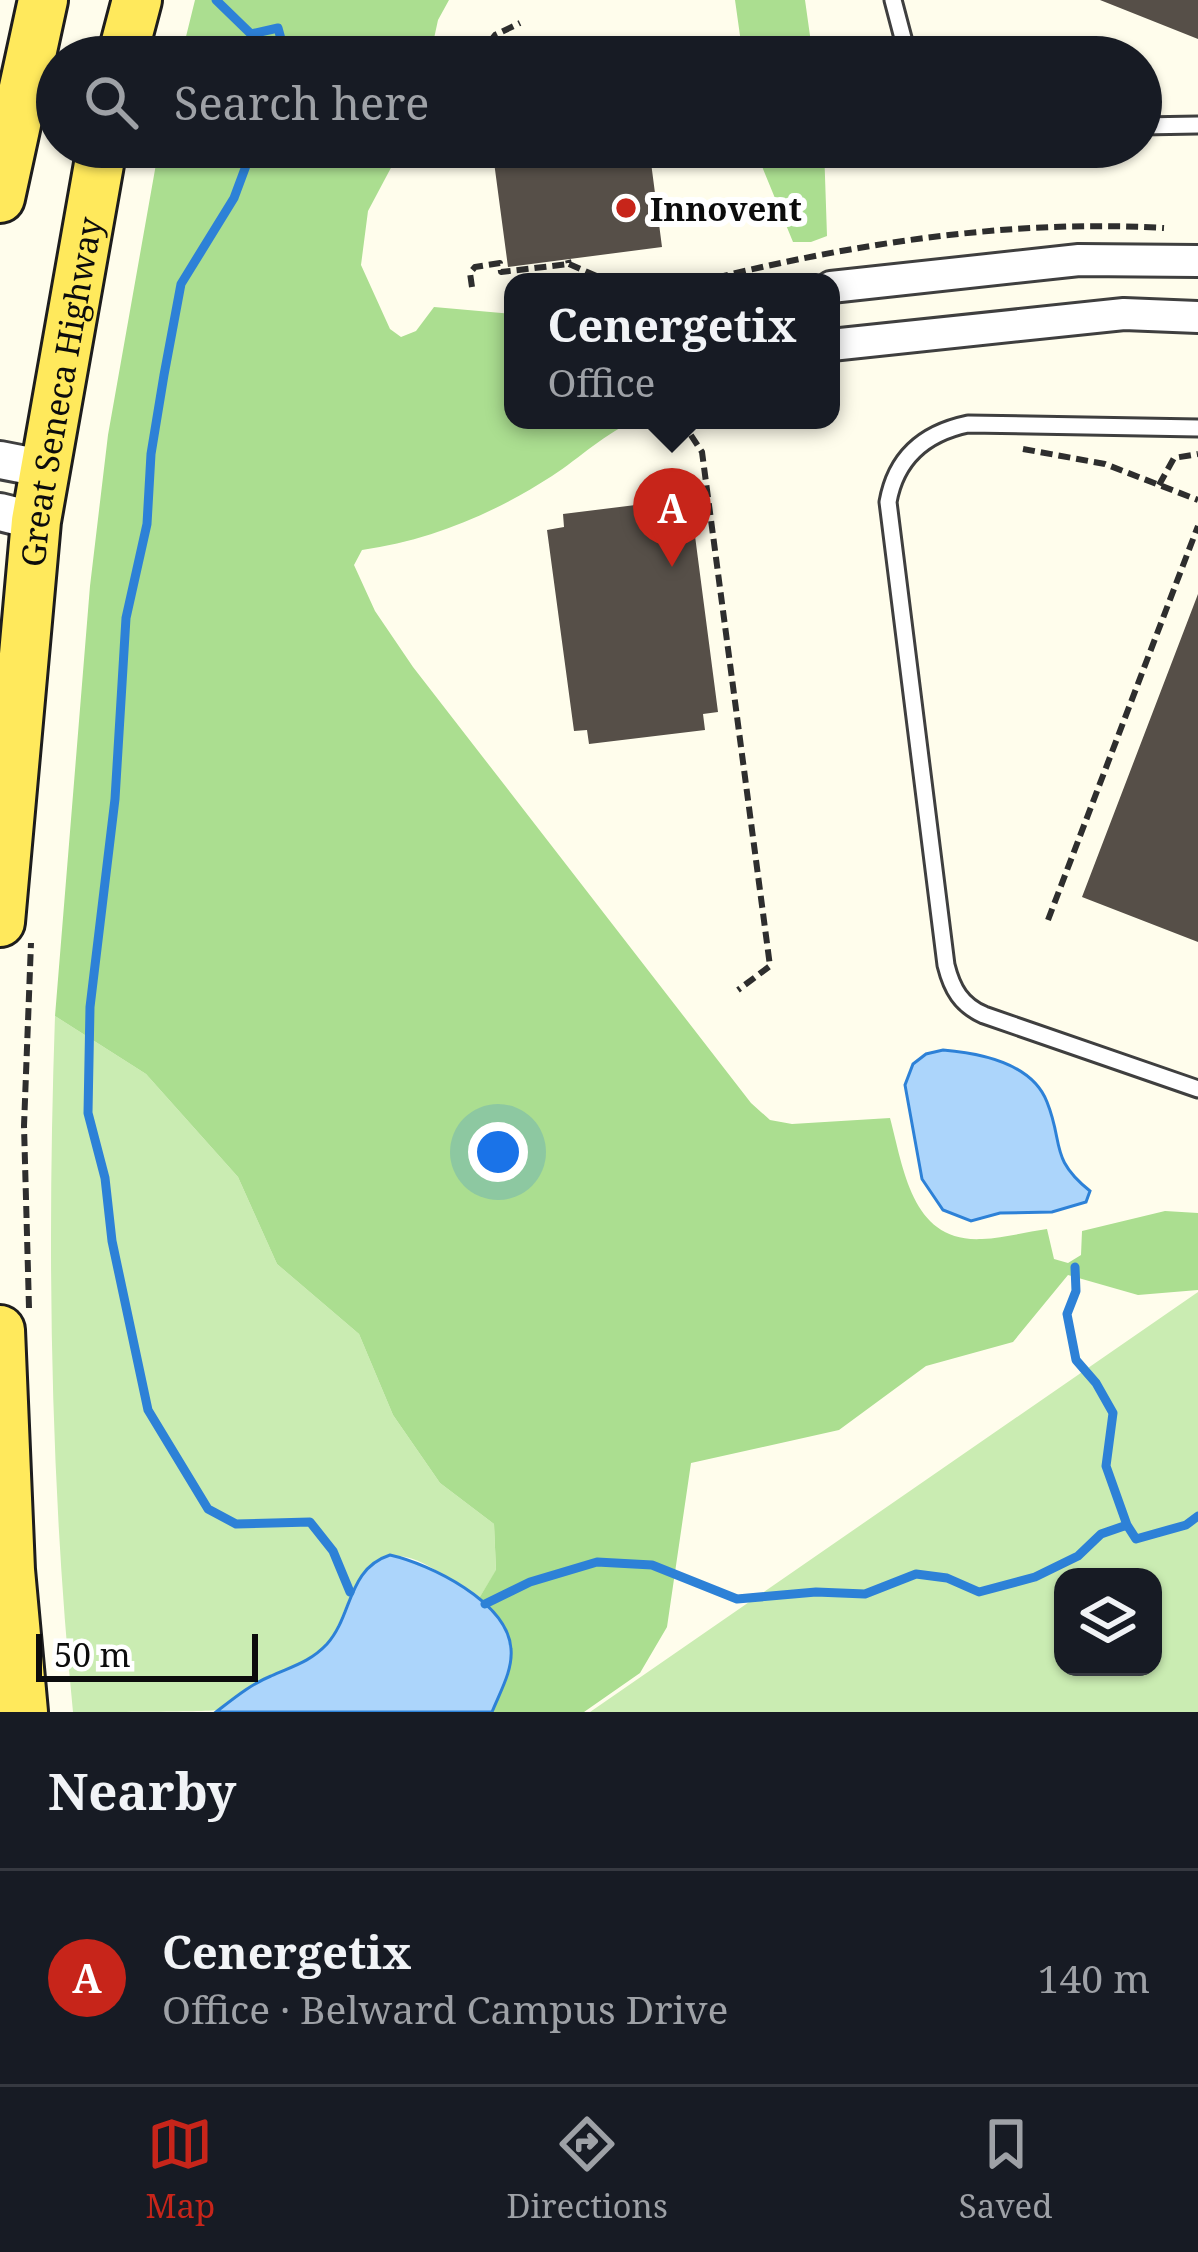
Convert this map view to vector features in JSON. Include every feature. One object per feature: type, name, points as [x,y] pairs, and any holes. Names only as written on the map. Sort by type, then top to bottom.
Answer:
[{"type":"main road","points":[[0,198],[44,0]]},
{"type":"main road","points":[[127,36],[136,0]]},
{"type":"main road","name":"Great Seneca Highway","points":[[16,922],[18,517],[23,464],[97,168]]},
{"type":"main road","points":[[15,1329],[10,1570],[23,1712]]},
{"type":"street","points":[[840,286],[1079,260],[1198,261]]},
{"type":"street","points":[[840,344],[1124,314],[1198,317]]},
{"type":"lane","points":[[893,0],[902,36]]},
{"type":"lane","points":[[1162,126],[1198,125]]},
{"type":"lane","points":[[1198,428],[952,427],[936,432],[912,451],[895,476],[888,502],[946,965],[955,991],[984,1015],[1198,1089]]},
{"type":"path","points":[[494,36],[520,23]]},
{"type":"path","points":[[472,287],[470,273],[475,267],[500,263],[501,272],[568,262],[591,273]]},
{"type":"path","points":[[687,429],[702,452],[770,966],[738,990]]},
{"type":"path","points":[[1019,448],[1105,464],[1198,500]]},
{"type":"path","points":[[1159,485],[1174,458],[1198,454]]},
{"type":"path","points":[[1048,920],[1198,526]]},
{"type":"path","points":[[15,1329],[24,1126],[16,922]]},
{"type":"green space","points":[[195,0],[449,0],[435,36],[186,36]]},
{"type":"green space","points":[[735,0],[805,0],[810,36],[740,36]]},
{"type":"green space","points":[[155,168],[391,168],[368,211],[361,265],[390,329],[401,337],[416,331],[434,307],[504,313],[504,429],[619,429],[507,502],[437,532],[362,550],[354,565],[375,611],[413,667],[751,1103],[770,1120],[792,1124],[890,1118],[915,1200],[940,1229],[982,1239],[1047,1229],[1054,1259],[1068,1263],[1081,1255],[1082,1231],[1165,1211],[1198,1213],[1198,1290],[1138,1295],[1068,1275],[1013,1342],[926,1366],[839,1430],[691,1463],[667,1627],[640,1673],[584,1712],[492,1712],[511,1663],[485,1604],[478,1600],[496,1570],[494,1524],[440,1483],[393,1415],[359,1334],[277,1264],[238,1177],[146,1074],[55,1016],[90,586],[108,435]]},
{"type":"green space","points":[[763,168],[825,168],[827,236],[793,242]]},
{"type":"green space","points":[[55,1016],[146,1074],[238,1177],[277,1264],[359,1334],[393,1415],[440,1483],[494,1524],[496,1571],[478,1600],[414,1559],[378,1559],[361,1576],[327,1645],[219,1710],[73,1712],[52,1364]]},
{"type":"green space","points":[[1198,1292],[1198,1712],[590,1712]]},
{"type":"water","points":[[943,1050],[1003,1062],[1040,1089],[1063,1159],[1090,1191],[1086,1202],[1052,1212],[1000,1213],[971,1221],[943,1210],[922,1179],[905,1085],[913,1064]]},
{"type":"water","points":[[390,1555],[464,1588],[482,1601],[507,1632],[511,1657],[492,1712],[216,1712],[256,1683],[321,1650],[335,1632],[358,1582],[376,1562]]},
{"type":"building","points":[[1100,0],[1198,0],[1198,39]]},
{"type":"building","points":[[495,168],[652,168],[662,247],[508,267]]},
{"type":"building","points":[[676,500],[678,515],[692,513],[718,712],[703,714],[705,730],[589,744],[587,730],[574,731],[547,530],[564,527],[563,514]]},
{"type":"building","points":[[1198,594],[1198,942],[1082,897]]},
{"type":"waterway","points":[[216,0],[251,34],[278,28],[280,36]]},
{"type":"waterway","points":[[245,168],[234,198],[181,284],[164,375],[151,454],[147,524],[126,618],[115,799],[90,1007],[88,1113],[105,1178],[112,1241],[148,1410],[208,1509],[236,1524],[310,1522],[333,1551],[350,1592]]},
{"type":"waterway","points":[[1075,1267],[1076,1291],[1067,1314],[1076,1360],[1113,1413],[1106,1466],[1127,1525]]},
{"type":"waterway","points":[[485,1604],[530,1582],[597,1562],[652,1565],[737,1599],[816,1592],[865,1594],[916,1574],[947,1578],[979,1592],[1035,1577],[1078,1556],[1101,1534],[1127,1525],[1136,1539],[1186,1525],[1198,1516]]},
{"type":"place","name":"Innovent","points":[[626,208]]},
{"type":"place","name":"Cenergetix","points":[[672,567]]}]
